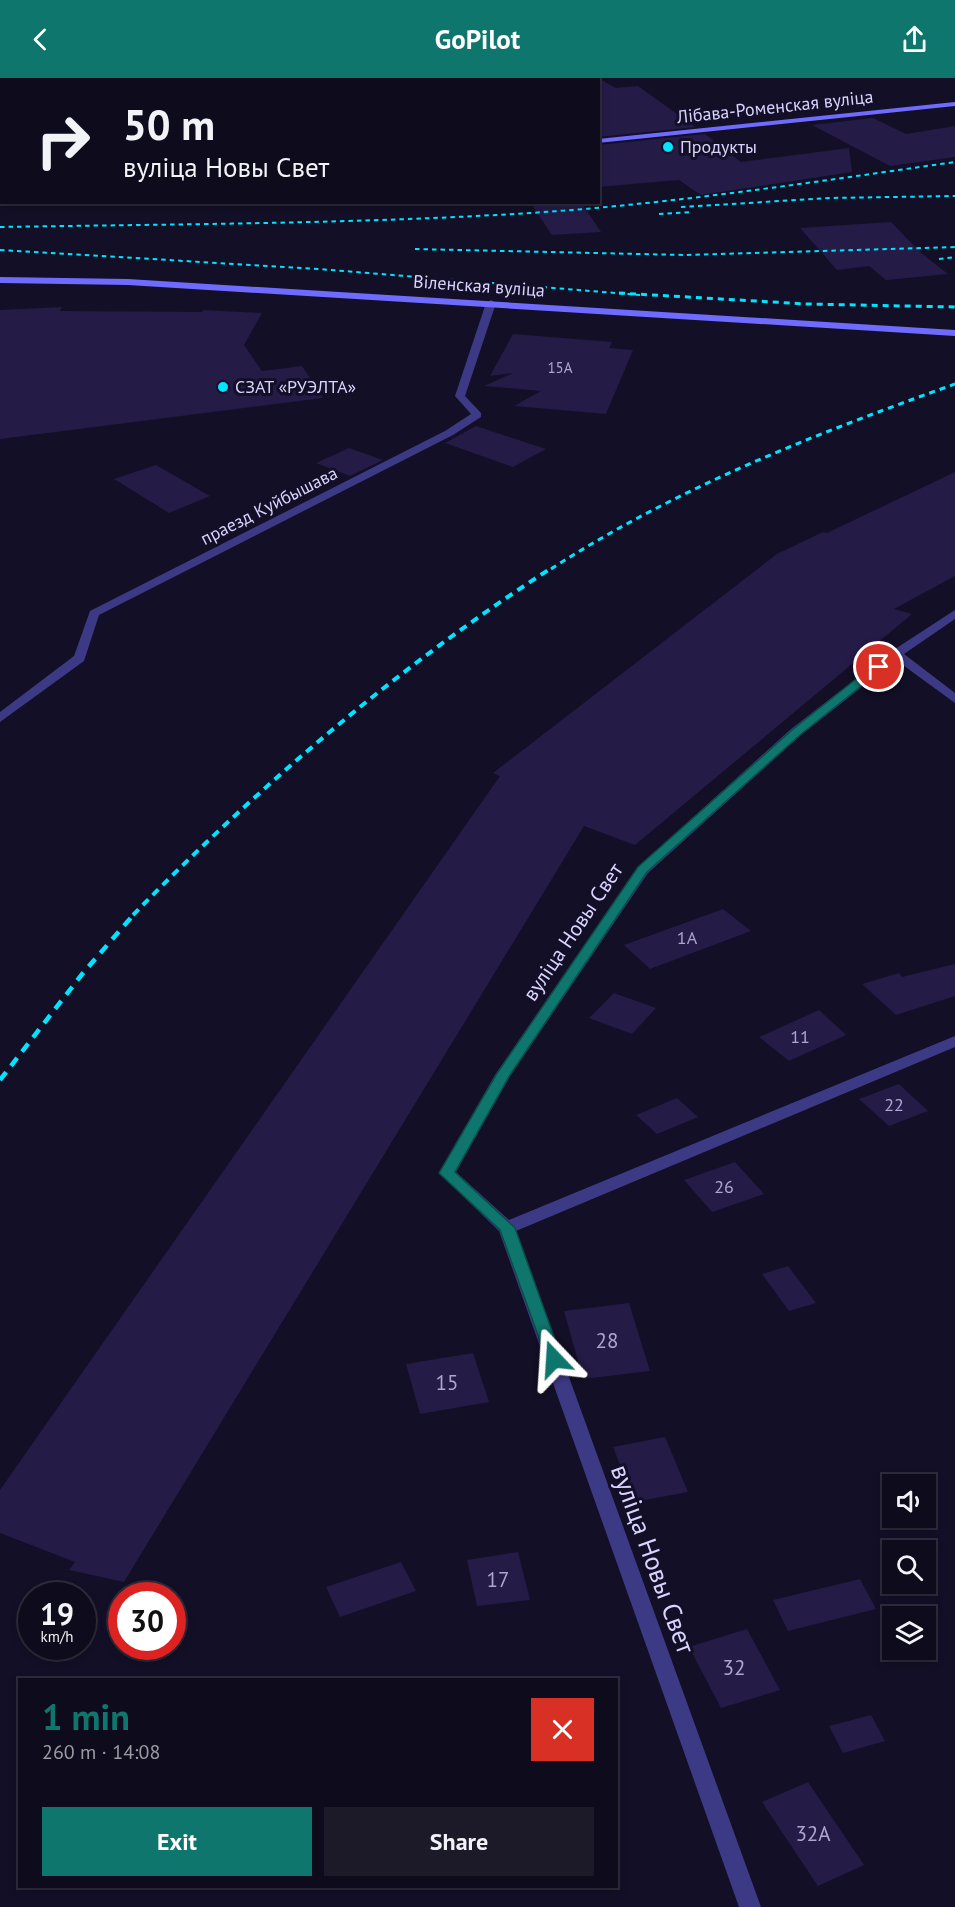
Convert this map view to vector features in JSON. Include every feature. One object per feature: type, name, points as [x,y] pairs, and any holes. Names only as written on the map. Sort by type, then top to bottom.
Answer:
[{"type":"main road","name":"Лібава-Роменская вуліца","points":[[600,141],[955,104]]},
{"type":"main road","name":"Віленская вуліца","points":[[0,280],[128,282],[955,333]]},
{"type":"street","name":"праезд Куйбышава","points":[[0,718],[80,658],[94,613],[449,433],[477,415],[460,396],[491,303]]},
{"type":"street","name":"вуліца Новы Свет","points":[[750,1907],[507,1228],[447,1173],[503,1075],[643,870],[796,732],[896,654],[955,614]]},
{"type":"street","points":[[896,654],[955,699]]},
{"type":"street","points":[[507,1228],[955,1041]]},
{"type":"building","points":[[600,79],[616,88],[638,86],[695,127],[600,137]]},
{"type":"building","points":[[873,118],[906,134],[955,126],[955,157],[890,166],[812,125]]},
{"type":"building","points":[[705,134],[741,162],[849,148],[852,172],[701,195],[679,180],[600,187],[600,145]]},
{"type":"building","points":[[531,204],[582,204],[601,232],[552,235]]},
{"type":"building","points":[[891,222],[921,253],[948,274],[886,280],[869,266],[837,270],[800,228]]},
{"type":"building","points":[[62,307],[60,311],[202,312],[204,310],[262,313],[244,345],[262,371],[302,366],[323,398],[0,439],[0,310]]},
{"type":"building","points":[[513,334],[612,342],[609,348],[633,350],[606,414],[514,406],[541,391],[484,386],[513,373],[490,376]]},
{"type":"building","points":[[476,426],[546,449],[513,467],[445,443]]},
{"type":"building","points":[[349,448],[383,460],[350,476],[316,463]]},
{"type":"building","points":[[156,465],[210,496],[169,513],[114,479]]},
{"type":"building","points":[[955,472],[955,576],[894,609],[912,614],[635,845],[584,826],[124,1582],[69,1570],[75,1562],[0,1533],[0,1490],[500,776],[493,773],[777,554],[823,532],[827,533]]},
{"type":"building","points":[[723,909],[751,931],[650,969],[624,945]]},
{"type":"building","points":[[955,964],[955,996],[896,1015],[862,984],[899,973],[902,977]]},
{"type":"building","points":[[614,993],[656,1008],[632,1034],[589,1018]]},
{"type":"building","points":[[819,1010],[846,1035],[789,1061],[759,1037]]},
{"type":"building","points":[[899,1084],[928,1111],[889,1126],[859,1099]]},
{"type":"building","points":[[677,1098],[698,1117],[657,1134],[636,1115]]},
{"type":"building","points":[[735,1162],[764,1194],[712,1212],[684,1180]]},
{"type":"building","points":[[788,1266],[816,1303],[789,1311],[762,1274]]},
{"type":"building","points":[[629,1303],[650,1371],[583,1379],[564,1311]]},
{"type":"building","points":[[473,1353],[489,1402],[420,1414],[406,1364]]},
{"type":"building","points":[[665,1437],[688,1492],[635,1502],[613,1447]]},
{"type":"building","points":[[518,1552],[530,1600],[477,1606],[467,1560]]},
{"type":"building","points":[[401,1562],[416,1591],[340,1617],[326,1587]]},
{"type":"building","points":[[860,1579],[876,1609],[788,1631],[773,1600]]},
{"type":"building","points":[[747,1629],[780,1690],[721,1708],[689,1647]]},
{"type":"building","points":[[871,1715],[885,1741],[843,1753],[829,1726]]},
{"type":"building","points":[[808,1782],[864,1865],[818,1886],[762,1802]]},
{"type":"railway","points":[[0,227],[331,221],[530,213],[689,198],[955,162]]},
{"type":"railway","points":[[681,207],[830,198],[955,196]]},
{"type":"railway","points":[[659,214],[692,212]]},
{"type":"railway","points":[[415,249],[685,255],[955,247]]},
{"type":"railway","points":[[0,250],[319,269],[640,295]]},
{"type":"railway","points":[[939,259],[955,257]]},
{"type":"railway","points":[[619,293],[807,304],[955,307]]},
{"type":"railway","points":[[551,569],[647,513],[747,465],[955,384]]},
{"type":"railway","points":[[133,915],[231,819],[333,729],[440,645],[553,567]]},
{"type":"railway","points":[[0,1080],[83,973],[135,913]]},
{"type":"place","name":"Продукты","points":[[668,147]]},
{"type":"place","name":"СЗАТ «РУЭЛТА»","points":[[223,387]]},
{"type":"route","points":[[554,1359],[507,1228],[447,1173],[503,1075],[643,870],[796,732],[879,667]]}]
